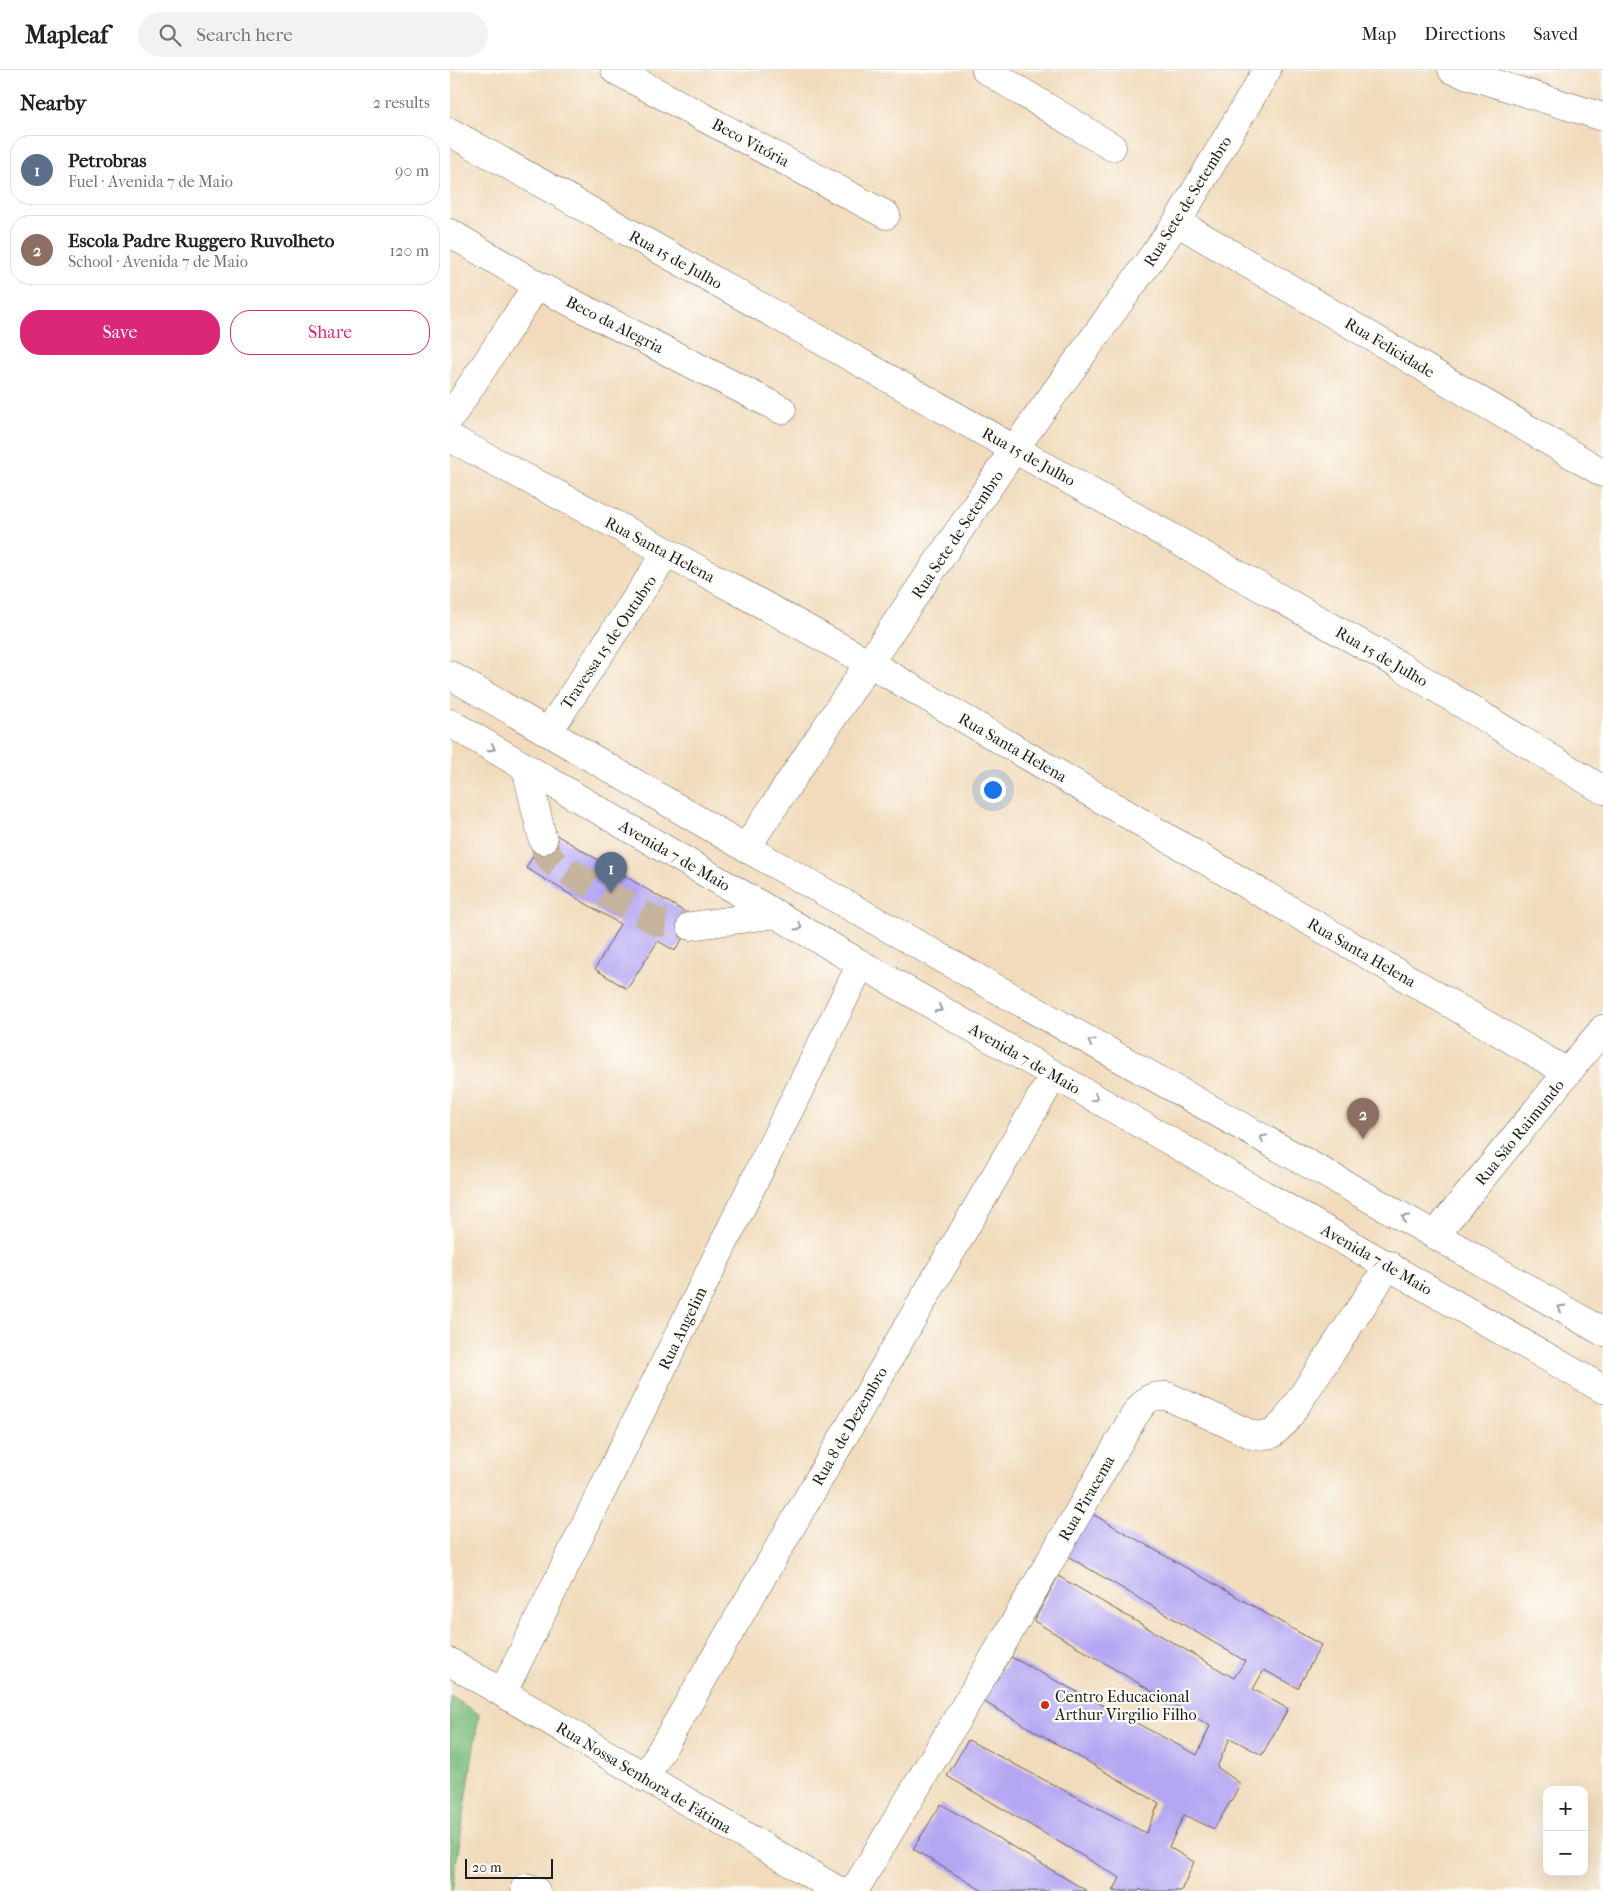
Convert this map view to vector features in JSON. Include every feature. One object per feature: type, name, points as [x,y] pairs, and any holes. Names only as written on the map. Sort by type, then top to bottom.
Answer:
[{"type":"street","name":"Beco Vitória","points":[[616,70],[886,215]]},
{"type":"street","points":[[986,70],[1112,147]]},
{"type":"street","name":"Rua Sete de Setembro","points":[[746,848],[869,663],[1016,448],[1177,222],[1267,70]]},
{"type":"street","points":[[1452,70],[1603,117]]},
{"type":"street","name":"Rua 15 de Julho","points":[[450,132],[1016,448],[1397,664],[1603,790]]},
{"type":"street","name":"Rua Felicidade","points":[[1177,222],[1603,473]]},
{"type":"street","name":"Beco da Alegria","points":[[450,233],[537,285],[782,410]]},
{"type":"street","points":[[450,418],[537,285]]},
{"type":"street","name":"Rua Santa Helena","points":[[450,438],[667,552],[869,663],[1566,1072]]},
{"type":"street","name":"Travessa 15 de Outubro","points":[[548,732],[667,552]]},
{"type":"street","points":[[450,675],[746,848],[1436,1235],[1603,1332]]},
{"type":"street","name":"Avenida 7 de Maio","points":[[450,723],[861,964],[1603,1389]]},
{"type":"street","points":[[526,768],[543,840]]},
{"type":"street","points":[[691,926],[776,914]]},
{"type":"street","name":"Rua Angelim","points":[[504,1692],[861,964]]},
{"type":"street","name":"Rua São Raimundo","points":[[1436,1235],[1566,1072],[1603,1029]]},
{"type":"street","name":"Rua 8 de Dezembro","points":[[645,1778],[1054,1075]]},
{"type":"street","name":"Rua Piracema","points":[[854,1891],[1008,1634],[1134,1416],[1146,1399],[1156,1396],[1167,1396],[1255,1436],[1272,1434],[1285,1422],[1388,1265]]},
{"type":"street","name":"Rua Nossa Senhora de Fátima","points":[[450,1662],[504,1692],[828,1888]]},
{"type":"green space","points":[[450,1696],[479,1714],[452,1891],[450,1891]]},
{"type":"building","points":[[548,830],[695,918],[675,951],[658,941],[627,989],[595,969],[620,924],[526,868]]},
{"type":"building","name":"Centro Educacional Arthur Virgilio Filho","points":[[1087,1511],[1321,1645],[1298,1688],[1264,1670],[1253,1689],[1288,1709],[1262,1755],[1230,1738],[1217,1767],[1241,1784],[1214,1829],[1184,1815],[1169,1847],[1194,1862],[1181,1891],[1143,1891],[1140,1889],[1139,1891],[1113,1891],[1120,1878],[947,1776],[968,1740],[1146,1833],[1159,1803],[981,1700],[1011,1657],[1197,1755],[1210,1726],[1034,1621],[1058,1576],[1234,1678],[1245,1661],[1064,1554]]},
{"type":"building","points":[[941,1804],[1087,1891],[983,1891],[913,1849]]},
{"type":"tunnel","points":[[543,840],[547,855],[555,864],[657,922],[691,926]]},
{"type":"place","name":"Petrobras","points":[[611,893]]},
{"type":"place","name":"Escola Padre Ruggero Ruvolheto","points":[[1363,1139]]},
{"type":"place","name":"Centro Educacional Arthur Virgilio Filho","points":[[1045,1705]]}]
